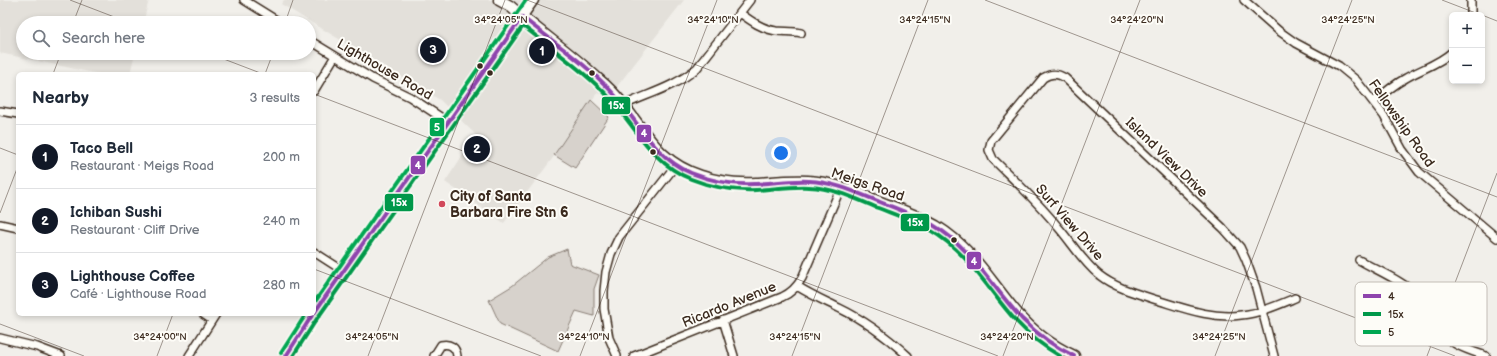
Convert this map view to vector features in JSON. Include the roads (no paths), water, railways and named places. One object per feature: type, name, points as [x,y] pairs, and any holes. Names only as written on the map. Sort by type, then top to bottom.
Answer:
[{"type":"main road","name":"Meigs Road","points":[[499,0],[510,6],[595,75],[624,105],[650,141],[661,153],[676,165],[700,176],[738,184],[755,184],[787,180],[810,181],[841,187],[915,216],[949,235],[975,258],[1015,312],[1026,324],[1067,355]]},
{"type":"main road","points":[[316,310],[342,270],[533,0]]},
{"type":"main road","points":[[286,356],[312,316]]},
{"type":"street","points":[[244,0],[270,16]]},
{"type":"street","points":[[624,105],[687,77],[697,68],[750,0]]},
{"type":"street","name":"Fellowship Road","points":[[1244,0],[1279,31],[1296,43],[1339,66],[1350,74],[1384,116],[1402,149],[1419,172],[1497,238]]},
{"type":"street","points":[[1471,0],[1471,12]]},
{"type":"street","points":[[740,12],[750,21],[762,27],[776,31],[801,33]]},
{"type":"street","name":"Lighthouse Road","points":[[316,44],[373,80],[410,97],[448,122]]},
{"type":"street","points":[[1374,102],[1390,88],[1449,54]]},
{"type":"street","points":[[316,88],[335,56]]},
{"type":"street","name":"Island View Drive","points":[[993,138],[1043,78],[1048,75],[1056,74],[1065,78],[1232,237],[1240,247],[1256,288],[1274,356]]},
{"type":"street","points":[[0,111],[16,114]]},
{"type":"street","name":"Surf View Drive","points":[[993,138],[989,146],[993,159],[1045,211],[1088,265],[1111,282],[1126,290],[1194,311],[1209,314],[1240,315],[1273,308],[1296,298]]},
{"type":"street","points":[[617,356],[609,338],[604,309],[606,272],[611,254],[619,237],[676,165]]},
{"type":"street","name":"Ricardo Avenue","points":[[634,356],[782,297],[797,286],[826,224],[841,187]]},
{"type":"street","points":[[0,224],[16,228]]},
{"type":"street","points":[[316,253],[342,270]]},
{"type":"street","points":[[1359,260],[1397,282]]},
{"type":"street","points":[[797,286],[810,295],[839,308],[860,320],[908,356]]},
{"type":"street","points":[[189,356],[214,317]]},
{"type":"street","points":[[723,320],[734,356]]},
{"type":"street","points":[[0,338],[37,347],[61,356]]},
{"type":"street","points":[[434,356],[441,345],[446,344],[454,348],[457,356]]},
{"type":"street","points":[[1459,346],[1486,356]]},
{"type":"place","name":"Lighthouse Coffee","points":[[433,50]]},
{"type":"place","name":"Taco Bell","points":[[542,51]]},
{"type":"place","name":"Ichiban Sushi","points":[[477,149]]},
{"type":"place","name":"City of Santa Barbara Fire Stn 6","points":[[442,204]]}]
